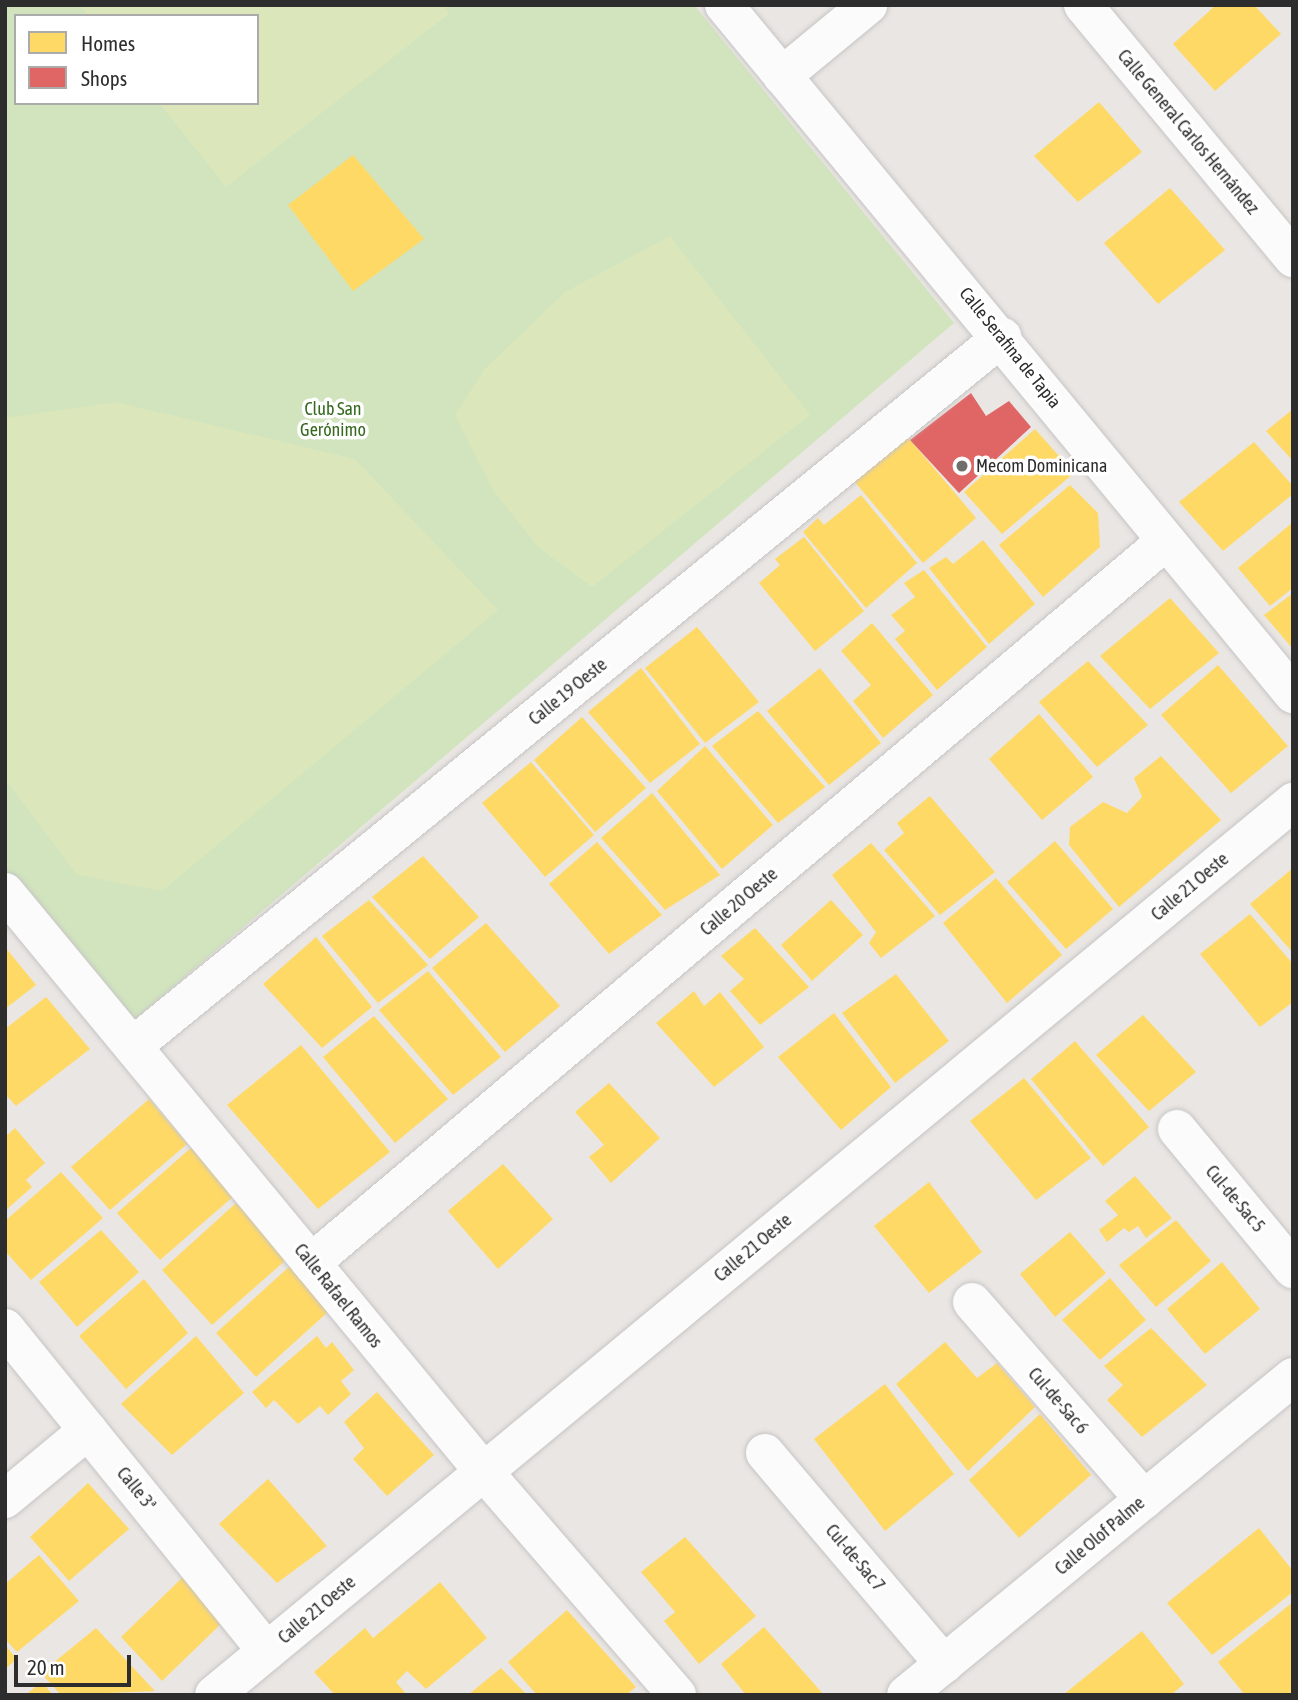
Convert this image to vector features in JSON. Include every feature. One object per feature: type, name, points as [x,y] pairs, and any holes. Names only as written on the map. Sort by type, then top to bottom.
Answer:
[{"type":"street","name":"Calle Serafina de Tapia","points":[[724,5],[1002,338],[1293,694]]},
{"type":"street","points":[[782,76],[868,5]]},
{"type":"street","name":"Calle General Carlos Hernández","points":[[1083,5],[1293,258]]},
{"type":"street","name":"Calle 19 Oeste","points":[[133,1046],[1002,338]]},
{"type":"street","name":"Calle 20 Oeste","points":[[311,1263],[1166,541]]},
{"type":"street","name":"Calle 21 Oeste","points":[[214,1695],[1293,802]]},
{"type":"street","name":"Calle Rafael Ramos","points":[[5,892],[484,1472],[677,1695]]},
{"type":"street","name":"Cul-de-Sac 5","points":[[1177,1129],[1293,1269]]},
{"type":"street","name":"Cul-de-Sac 6","points":[[972,1302],[1144,1499]]},
{"type":"street","name":"Calle 3ª","points":[[5,1328],[267,1651]]},
{"type":"street","name":"Calle Olof Palme","points":[[906,1695],[1293,1377]]},
{"type":"street","points":[[5,1499],[88,1430]]},
{"type":"street","name":"Cul-de-Sac 7","points":[[765,1453],[944,1664]]},
{"type":"green space","name":"Club San Gerónimo","points":[[5,5],[694,5],[954,323],[127,1026],[5,872]]},
{"type":"green space","points":[[80,5],[443,5],[449,14],[226,187],[161,105],[259,105],[259,14],[87,14]]},
{"type":"green space","points":[[670,236],[810,415],[592,587],[539,548],[493,490],[455,415],[484,370],[565,292]]},
{"type":"green space","points":[[116,402],[355,459],[498,610],[162,891],[77,875],[5,779],[5,418]]},
{"type":"building: Homes","points":[[1216,5],[1254,5],[1281,34],[1215,91],[1173,44]]},
{"type":"building: Homes","points":[[1099,102],[1142,152],[1078,202],[1034,156]]},
{"type":"building: Homes","points":[[353,155],[424,239],[353,291],[288,205]]},
{"type":"building: Homes","points":[[1170,188],[1225,250],[1158,304],[1104,243]]},
{"type":"building: Homes","points":[[1293,409],[1293,461],[1266,431]]},
{"type":"building: Homes","points":[[1035,429],[1074,473],[1002,534],[964,492]]},
{"type":"building: Homes","points":[[906,435],[976,518],[923,563],[854,481]]},
{"type":"building: Homes","points":[[1254,442],[1293,486],[1293,494],[1223,551],[1179,502]]},
{"type":"building: Homes","points":[[1070,485],[1098,513],[1100,547],[1043,597],[999,545]]},
{"type":"building: Homes","points":[[861,495],[917,563],[866,608],[803,532],[818,518],[824,525]]},
{"type":"building: Homes","points":[[1293,522],[1293,588],[1270,606],[1238,568]]},
{"type":"building: Homes","points":[[804,537],[864,611],[815,651],[759,583],[780,565],[775,559]]},
{"type":"building: Homes","points":[[983,540],[1035,604],[989,644],[929,568],[946,557],[953,564]]},
{"type":"building: Homes","points":[[924,570],[987,647],[937,690],[895,639],[905,631],[891,615],[915,597],[904,583]]},
{"type":"building: Homes","points":[[1293,593],[1293,649],[1264,615]]},
{"type":"building: Homes","points":[[1170,598],[1219,653],[1150,709],[1100,656]]},
{"type":"building: Homes","points":[[872,623],[933,695],[883,738],[853,701],[871,685],[841,651]]},
{"type":"building: Homes","points":[[697,627],[759,702],[705,743],[645,668]]},
{"type":"building: Homes","points":[[1088,661],[1148,725],[1097,767],[1039,702]]},
{"type":"building: Homes","points":[[1218,665],[1288,746],[1231,793],[1161,715]]},
{"type":"building: Homes","points":[[641,668],[700,744],[650,783],[588,712]]},
{"type":"building: Homes","points":[[820,668],[881,743],[829,785],[767,711]]},
{"type":"building: Homes","points":[[758,711],[825,787],[778,823],[712,746]]},
{"type":"building: Homes","points":[[1039,714],[1093,777],[1042,820],[989,759]]},
{"type":"building: Homes","points":[[582,717],[646,788],[595,832],[534,760]]},
{"type":"building: Homes","points":[[705,746],[773,825],[722,869],[657,791]]},
{"type":"building: Homes","points":[[1161,756],[1221,820],[1119,907],[1069,845],[1070,827],[1103,802],[1127,813],[1142,797],[1134,778]]},
{"type":"building: Homes","points":[[531,762],[594,835],[545,877],[482,803]]},
{"type":"building: Homes","points":[[652,793],[720,875],[665,910],[601,838]]},
{"type":"building: Homes","points":[[930,796],[995,872],[940,915],[884,850],[904,833],[897,823]]},
{"type":"building: Homes","points":[[1055,841],[1113,909],[1066,949],[1007,882]]},
{"type":"building: Homes","points":[[597,842],[662,915],[609,954],[549,884]]},
{"type":"building: Homes","points":[[871,843],[935,916],[881,958],[869,943],[876,932],[832,875]]},
{"type":"building: Homes","points":[[423,856],[479,917],[430,959],[372,897]]},
{"type":"building: Homes","points":[[1293,868],[1293,953],[1250,904]]},
{"type":"building: Homes","points":[[996,878],[1062,955],[1007,1003],[943,923]]},
{"type":"building: Homes","points":[[369,900],[428,965],[378,1003],[322,936]]},
{"type":"building: Homes","points":[[831,900],[863,935],[812,981],[781,945]]},
{"type":"building: Homes","points":[[1250,914],[1293,964],[1293,1002],[1260,1027],[1200,954]]},
{"type":"building: Homes","points":[[486,923],[560,1006],[505,1052],[432,968]]},
{"type":"building: Homes","points":[[755,928],[809,987],[760,1025],[730,991],[744,979],[721,956]]},
{"type":"building: Homes","points":[[316,937],[372,1007],[322,1048],[263,984]]},
{"type":"building: Homes","points":[[5,947],[36,985],[5,1009]]},
{"type":"building: Homes","points":[[428,971],[501,1057],[453,1095],[379,1010]]},
{"type":"building: Homes","points":[[896,974],[949,1041],[895,1083],[842,1013]]},
{"type":"building: Homes","points":[[694,991],[704,1006],[720,992],[764,1047],[714,1087],[656,1023]]},
{"type":"building: Homes","points":[[46,997],[90,1049],[16,1106],[5,1094],[5,1029]]},
{"type":"building: Homes","points":[[834,1013],[891,1087],[841,1130],[778,1057]]},
{"type":"building: Homes","points":[[1143,1015],[1196,1072],[1149,1111],[1096,1055]]},
{"type":"building: Homes","points":[[374,1016],[448,1099],[395,1143],[323,1057]]},
{"type":"building: Homes","points":[[1075,1041],[1149,1127],[1103,1166],[1031,1079]]},
{"type":"building: Homes","points":[[301,1045],[390,1152],[318,1209],[227,1105]]},
{"type":"building: Homes","points":[[1024,1078],[1091,1158],[1036,1200],[970,1121]]},
{"type":"building: Homes","points":[[609,1083],[660,1138],[611,1183],[589,1157],[604,1145],[575,1112]]},
{"type":"building: Homes","points":[[149,1099],[187,1144],[110,1210],[71,1167]]},
{"type":"building: Homes","points":[[15,1128],[45,1163],[26,1180],[32,1187],[5,1211],[5,1137]]},
{"type":"building: Homes","points":[[193,1146],[235,1195],[160,1260],[117,1213]]},
{"type":"building: Homes","points":[[503,1164],[553,1219],[498,1269],[448,1211]]},
{"type":"building: Homes","points":[[61,1172],[103,1218],[31,1280],[5,1251],[5,1221]]},
{"type":"building: Homes","points":[[1135,1176],[1172,1218],[1146,1238],[1138,1226],[1129,1232],[1124,1228],[1107,1242],[1099,1230],[1118,1215],[1105,1201]]},
{"type":"building: Homes","points":[[929,1182],[982,1252],[929,1293],[874,1226]]},
{"type":"building: Homes","points":[[236,1203],[287,1259],[212,1325],[162,1270]]},
{"type":"building: Homes","points":[[1176,1220],[1211,1261],[1156,1307],[1119,1265]]},
{"type":"building: Homes","points":[[101,1230],[139,1272],[77,1327],[39,1282]]},
{"type":"building: Homes","points":[[1070,1232],[1106,1273],[1055,1317],[1020,1274]]},
{"type":"building: Homes","points":[[1222,1262],[1260,1309],[1205,1354],[1167,1309]]},
{"type":"building: Homes","points":[[290,1266],[329,1311],[256,1377],[216,1333]]},
{"type":"building: Homes","points":[[1110,1278],[1146,1320],[1100,1360],[1062,1320]]},
{"type":"building: Homes","points":[[144,1279],[188,1333],[126,1389],[79,1336]]},
{"type":"building: Homes","points":[[1151,1328],[1207,1385],[1142,1437],[1107,1400],[1123,1385],[1104,1366]]},
{"type":"building: Homes","points":[[196,1336],[244,1393],[172,1455],[121,1404]]},
{"type":"building: Homes","points":[[317,1336],[326,1348],[332,1342],[354,1370],[341,1381],[351,1394],[328,1415],[320,1406],[298,1424],[274,1400],[266,1408],[252,1392]]},
{"type":"building: Homes","points":[[945,1342],[977,1378],[997,1363],[1035,1407],[968,1471],[896,1384]]},
{"type":"building: Homes","points":[[885,1384],[954,1474],[885,1531],[814,1439]]},
{"type":"building: Homes","points":[[377,1392],[434,1455],[387,1496],[353,1459],[364,1448],[344,1422]]},
{"type":"building: Homes","points":[[1040,1414],[1091,1475],[1019,1538],[969,1480]]},
{"type":"building: Homes","points":[[268,1479],[327,1546],[277,1583],[219,1524]]},
{"type":"building: Homes","points":[[88,1483],[129,1529],[69,1581],[30,1537]]},
{"type":"building: Homes","points":[[1259,1528],[1293,1571],[1293,1592],[1212,1655],[1167,1603]]},
{"type":"building: Homes","points":[[685,1537],[756,1616],[699,1664],[664,1621],[675,1612],[641,1572]]},
{"type":"building: Homes","points":[[39,1555],[79,1601],[17,1652],[5,1639],[5,1584]]},
{"type":"building: Homes","points":[[183,1577],[223,1622],[162,1681],[121,1637]]},
{"type":"building: Homes","points":[[440,1582],[487,1638],[426,1689],[407,1671],[396,1682],[407,1695],[335,1695],[314,1672],[365,1628],[373,1638]]},
{"type":"building: Homes","points":[[1293,1602],[1293,1695],[1245,1695],[1218,1662]]},
{"type":"building: Homes","points":[[567,1610],[636,1687],[626,1695],[537,1695],[508,1662]]},
{"type":"building: Homes","points":[[764,1627],[824,1695],[746,1695],[721,1664]]},
{"type":"building: Homes","points":[[96,1628],[155,1691],[61,1695],[41,1673]]},
{"type":"building: Homes","points":[[1142,1631],[1184,1684],[1171,1695],[1063,1695]]},
{"type":"building: Homes","points":[[5,1645],[17,1659],[5,1669]]},
{"type":"building: Homes","points":[[501,1668],[527,1695],[468,1695]]},
{"type":"building: Homes","points":[[42,1682],[53,1695],[25,1695]]},
{"type":"building: Shops","name":"Mecom Dominicana","points":[[971,393],[986,416],[1009,401],[1031,427],[959,493],[910,440]]},
{"type":"place","name":"Mecom Dominicana","points":[[962,466]]}]
